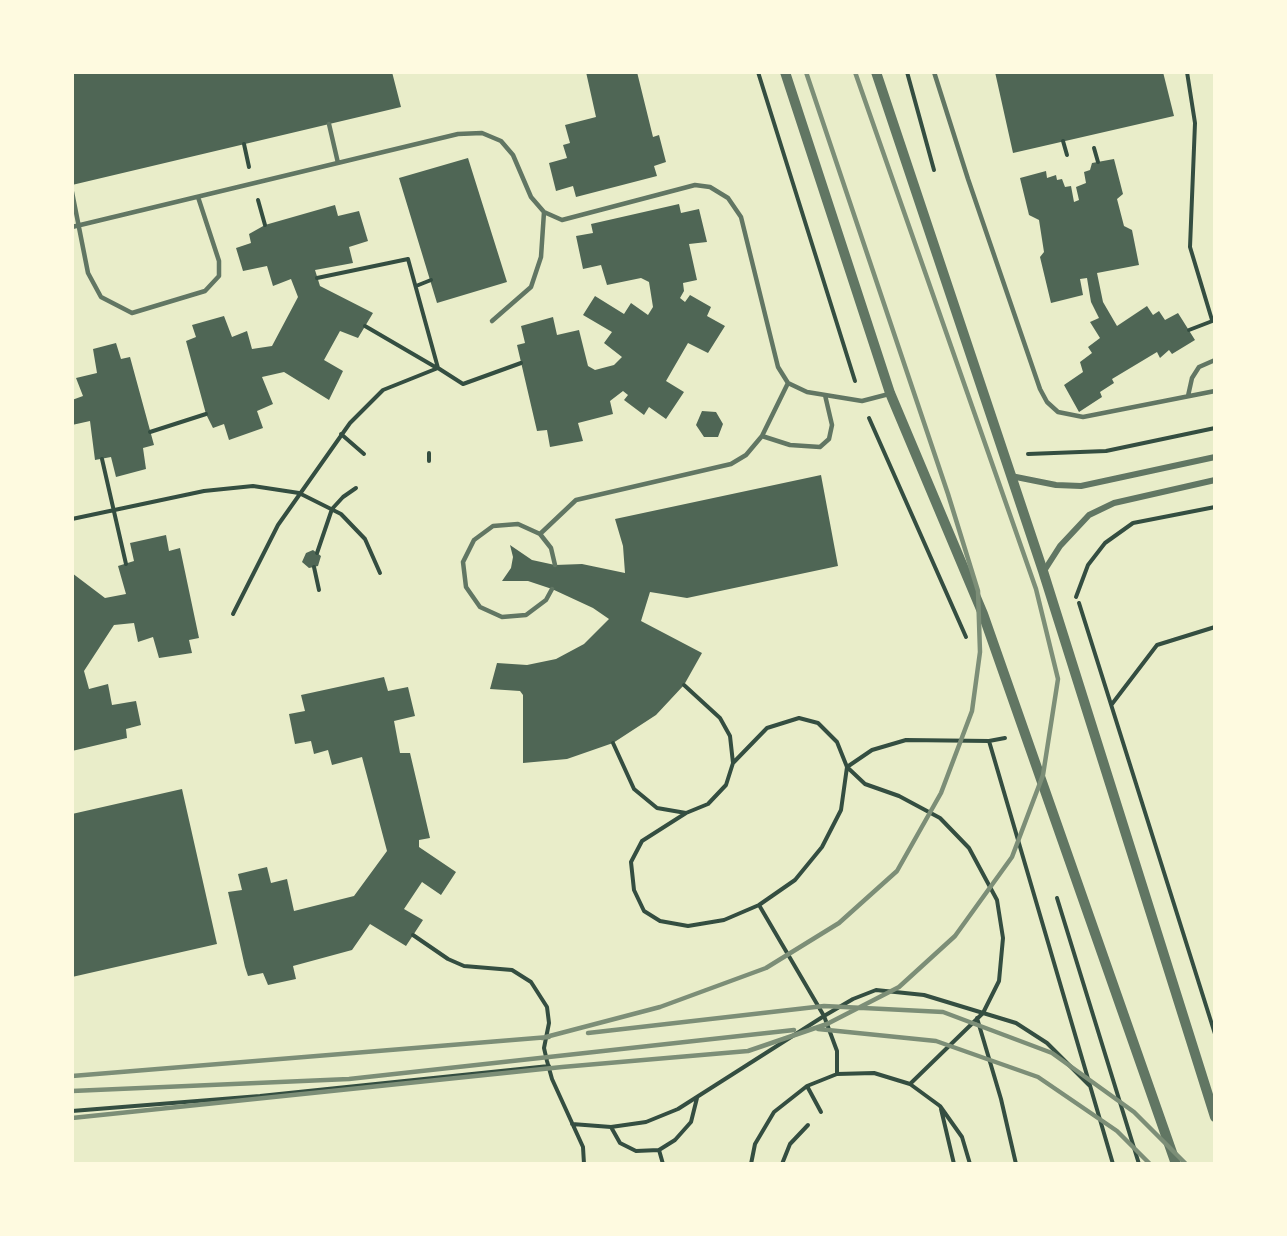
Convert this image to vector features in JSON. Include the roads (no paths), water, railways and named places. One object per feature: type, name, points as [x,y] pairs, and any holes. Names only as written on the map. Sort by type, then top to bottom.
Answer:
[{"type":"street","points":[[785,72],[890,393],[983,614],[1176,1164]]},
{"type":"street","points":[[876,72],[1043,571],[1215,1118]]},
{"type":"street","points":[[1011,476],[1056,485],[1081,486],[1215,457]]},
{"type":"street","points":[[1043,571],[1067,538],[1089,515],[1114,503],[1215,480]]},
{"type":"lane","points":[[934,72],[971,190],[1040,389],[1047,402],[1058,412],[1083,417],[1215,391]]},
{"type":"lane","points":[[330,124],[338,163]]},
{"type":"lane","points":[[72,227],[458,134],[482,133],[501,141],[513,155],[531,197],[544,212],[562,220],[695,185],[710,187],[728,198],[741,217],[778,366],[788,383],[807,392],[862,401],[890,393]]},
{"type":"lane","points":[[72,192],[88,273],[101,297],[132,313],[205,291],[219,276],[219,261],[198,197]]},
{"type":"lane","points":[[492,321],[531,287],[541,257],[544,212]]},
{"type":"lane","points":[[1188,396],[1192,378],[1199,367],[1215,360]]},
{"type":"lane","points":[[540,534],[576,500],[731,464],[746,454],[762,436],[788,383]]},
{"type":"lane","points":[[762,436],[790,445],[820,447],[829,438],[832,425],[825,395]]},
{"type":"lane","points":[[552,590],[546,600],[526,615],[502,616],[480,607],[466,587],[463,562],[474,540],[493,526],[518,524],[540,534],[551,548],[555,565]]},
{"type":"railway","points":[[542,1038],[660,1007],[766,968],[839,923],[897,871],[941,793],[972,711],[980,652],[978,591],[948,494],[806,72]]},
{"type":"railway","points":[[72,1118],[562,1067],[748,1051],[827,1024],[899,987],[955,936],[1012,857],[1043,775],[1058,679],[1036,589],[855,72]]},
{"type":"railway","points":[[588,1033],[824,1006],[943,1012],[1052,1053],[1134,1112],[1186,1164]]},
{"type":"railway","points":[[818,1029],[936,1041],[1038,1077],[1117,1131],[1150,1164]]},
{"type":"railway","points":[[72,1091],[349,1079],[794,1030]]},
{"type":"railway","points":[[72,1076],[549,1037]]}]
